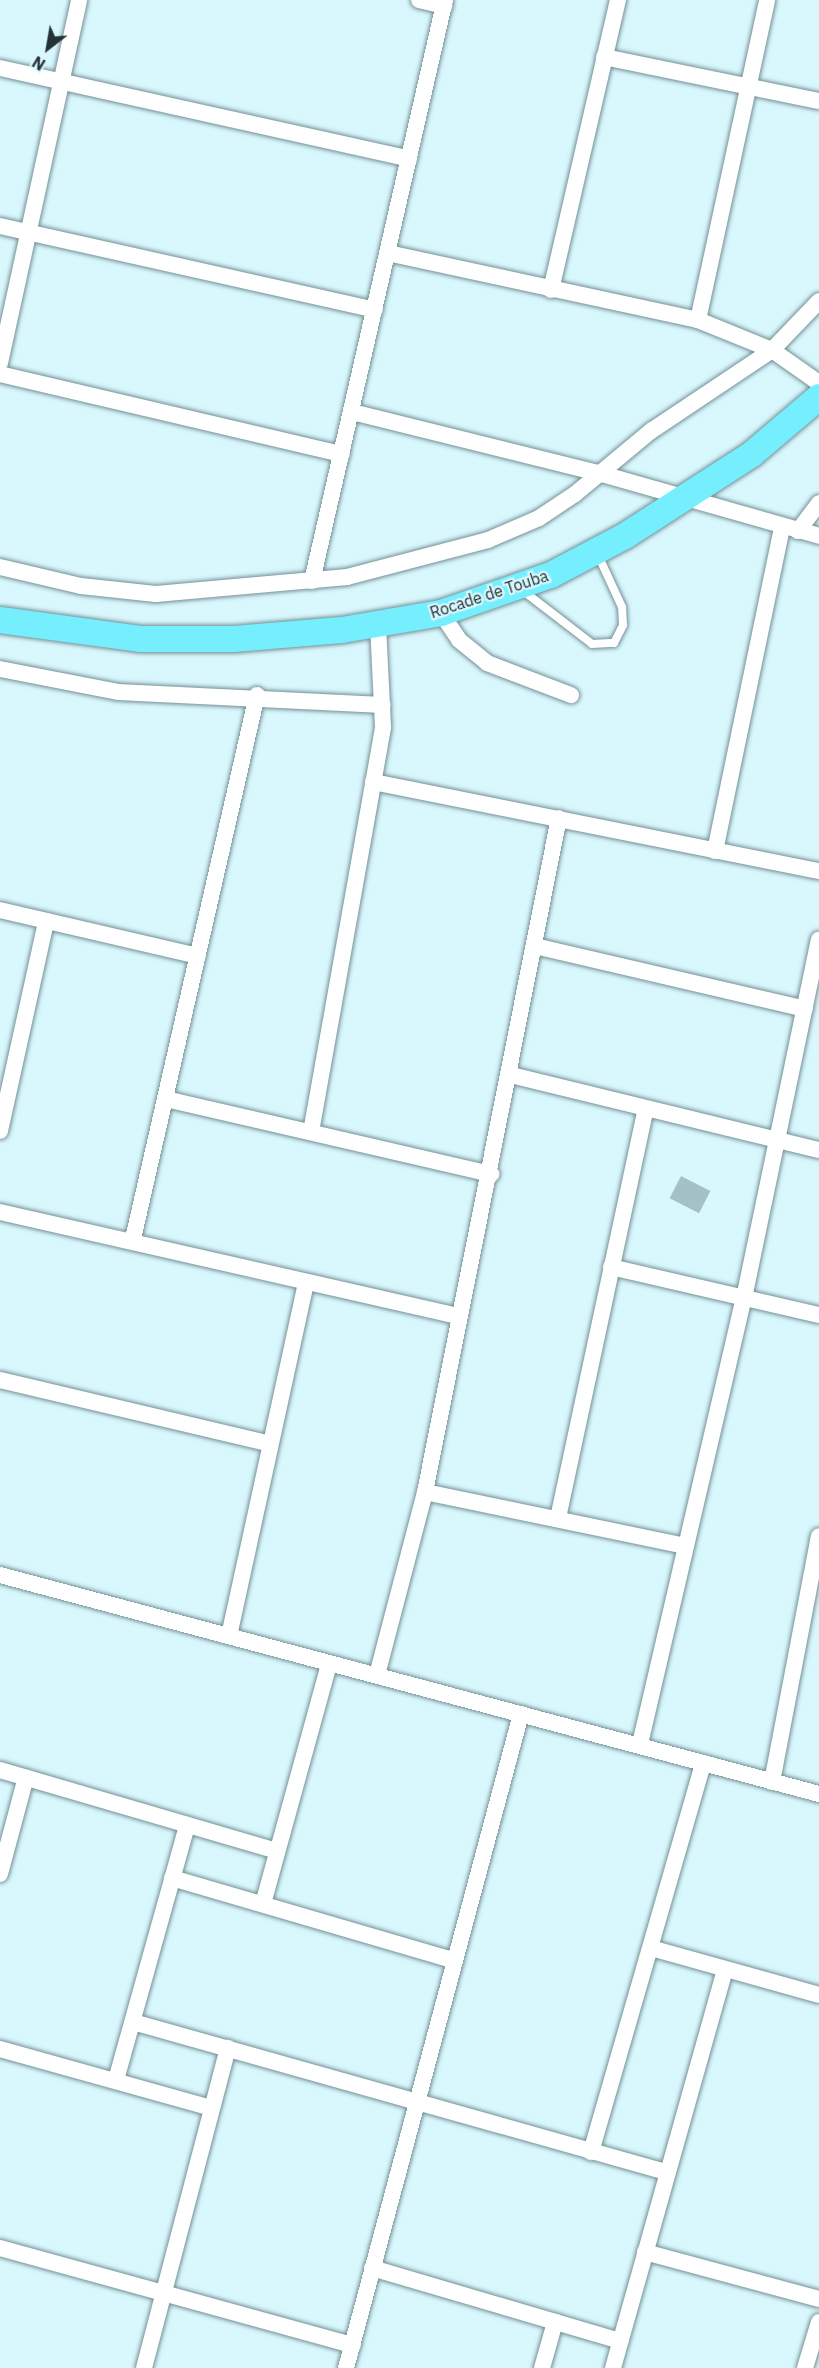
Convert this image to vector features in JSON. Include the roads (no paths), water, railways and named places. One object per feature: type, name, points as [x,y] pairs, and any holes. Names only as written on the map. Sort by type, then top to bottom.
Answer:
[{"type":"main road","name":"Rocade de Touba","points":[[0,620],[140,639],[234,639],[378,624],[441,613],[520,588],[597,552],[683,501],[752,454],[819,397]]},
{"type":"street","points":[[0,363],[79,0]]},
{"type":"street","points":[[312,581],[445,3],[419,0]]},
{"type":"street","points":[[551,290],[618,0]]},
{"type":"street","points":[[698,320],[767,0]]},
{"type":"street","points":[[604,57],[819,101]]},
{"type":"street","points":[[0,68],[409,159]]},
{"type":"street","points":[[0,226],[375,310]]},
{"type":"street","points":[[388,253],[698,320],[771,350],[819,382]]},
{"type":"street","points":[[0,567],[81,586],[156,594],[312,581],[488,540],[539,518],[602,474],[651,431],[771,350],[819,301]]},
{"type":"street","points":[[0,374],[342,454]]},
{"type":"street","points":[[352,412],[602,474],[683,501],[819,536]]},
{"type":"street","points":[[715,850],[790,529],[819,503]]},
{"type":"street","points":[[441,613],[459,640],[487,663],[571,695]]},
{"type":"street","points":[[311,1132],[374,782],[383,705],[378,624]]},
{"type":"street","points":[[0,669],[118,692],[257,695],[383,705]]},
{"type":"street","points":[[133,1239],[257,695]]},
{"type":"street","points":[[374,782],[819,872]]},
{"type":"street","points":[[377,1675],[425,1492],[459,1316],[511,1075],[560,818]]},
{"type":"street","points":[[0,910],[198,956]]},
{"type":"street","points":[[0,1131],[46,921]]},
{"type":"street","points":[[640,1744],[744,1298],[819,940]]},
{"type":"street","points":[[535,946],[805,1009]]},
{"type":"street","points":[[511,1075],[645,1111],[819,1150]]},
{"type":"street","points":[[166,1099],[491,1174]]},
{"type":"street","points":[[558,1518],[645,1111]]},
{"type":"street","points":[[0,1212],[133,1239],[306,1283],[459,1316]]},
{"type":"street","points":[[611,1267],[819,1315]]},
{"type":"street","points":[[229,1636],[306,1283]]},
{"type":"street","points":[[0,1380],[270,1444]]},
{"type":"street","points":[[425,1492],[686,1546]]},
{"type":"street","points":[[772,1782],[819,1536]]},
{"type":"street","points":[[0,1575],[329,1664],[640,1744],[819,1794]]},
{"type":"street","points":[[263,1904],[329,1664]]},
{"type":"street","points":[[346,2368],[419,2100],[453,1960],[521,1714]]},
{"type":"street","points":[[591,2152],[703,1763]]},
{"type":"street","points":[[0,1770],[277,1851]]},
{"type":"street","points":[[0,1874],[5,1839],[26,1777]]},
{"type":"street","points":[[116,2080],[187,1825]]},
{"type":"street","points":[[172,1878],[453,1960]]},
{"type":"street","points":[[651,1948],[819,1995]]},
{"type":"street","points":[[613,2368],[666,2172],[725,1969]]},
{"type":"street","points":[[133,2022],[419,2100],[666,2172]]},
{"type":"street","points":[[144,2368],[228,2048]]},
{"type":"street","points":[[0,2049],[211,2108]]},
{"type":"street","points":[[0,2248],[352,2345]]},
{"type":"street","points":[[645,2252],[819,2299]]},
{"type":"street","points":[[372,2268],[620,2341]]},
{"type":"street","points":[[542,2368],[555,2322]]},
{"type":"street","points":[[805,2368],[819,2322]]},
{"type":"lane","points":[[520,588],[592,644],[614,643],[623,624],[621,607],[597,552]]}]
